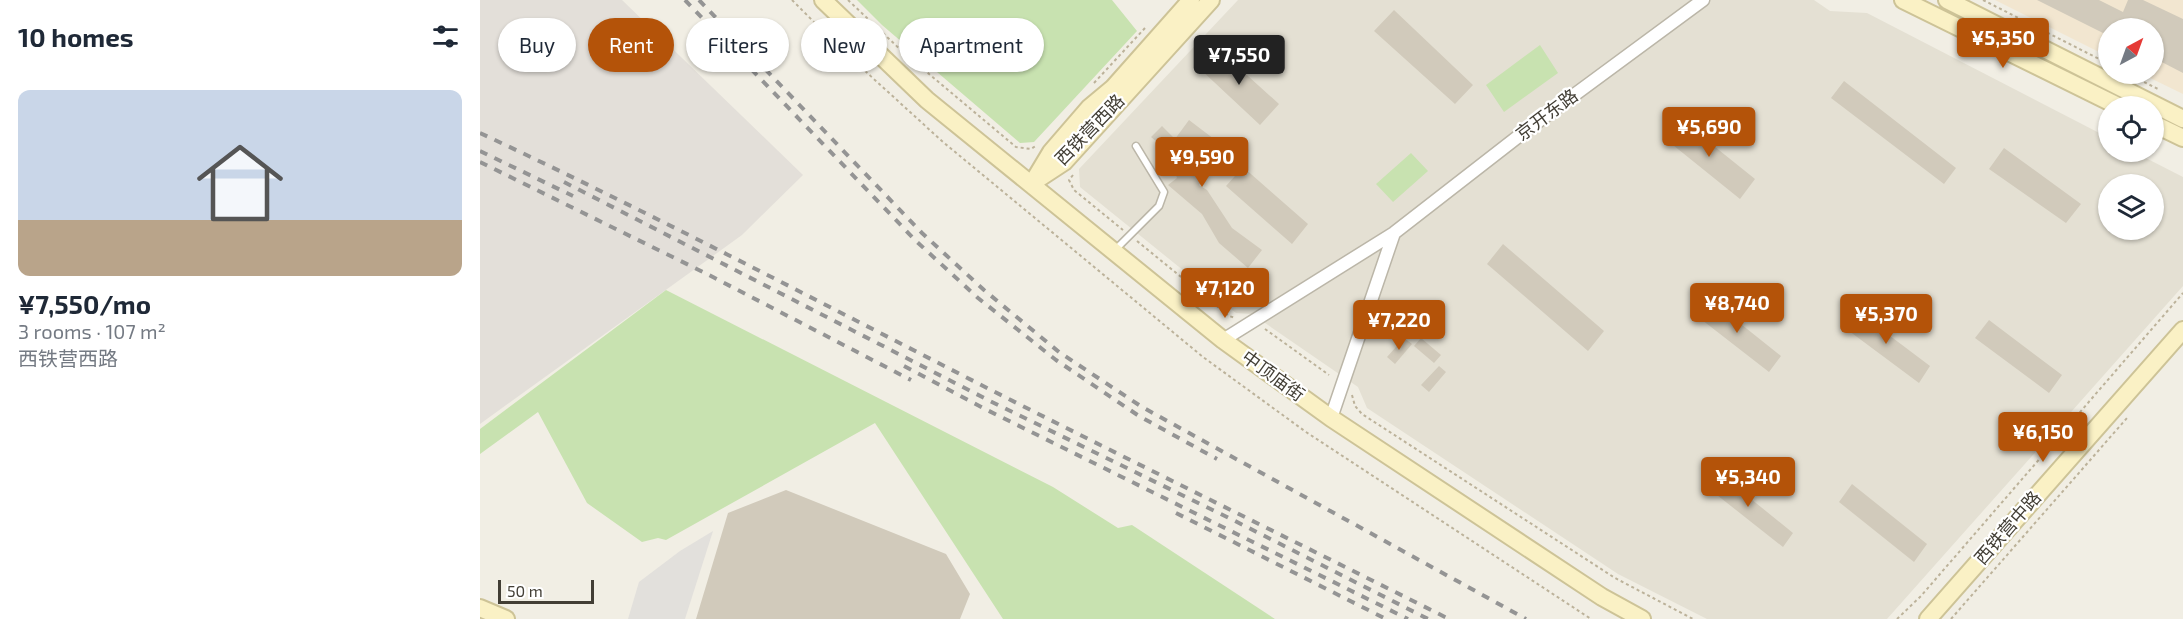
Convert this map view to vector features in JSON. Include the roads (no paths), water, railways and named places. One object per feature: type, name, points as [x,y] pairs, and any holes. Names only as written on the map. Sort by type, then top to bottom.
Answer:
[{"type":"street","name":"中顶庙街","points":[[823,0],[927,99],[1223,339],[1331,418],[1602,597],[1642,619]]},
{"type":"street","name":"西铁营西路","points":[[1032,183],[1051,152],[1089,108],[1113,88],[1191,0]]},
{"type":"street","name":"西铁营西路","points":[[1032,183],[1064,162],[1211,0]]},
{"type":"street","name":"京开东路","points":[[1394,234],[1524,132],[1703,0]]},
{"type":"street","points":[[1903,0],[2098,96]]},
{"type":"street","points":[[1947,0],[2183,119]]},
{"type":"street","points":[[2164,129],[2183,138]]},
{"type":"street","points":[[1223,339],[1394,234]]},
{"type":"street","points":[[1331,418],[1394,234]]},
{"type":"street","name":"西铁营中路","points":[[1928,619],[2183,330]]},
{"type":"street","points":[[480,608],[506,619]]},
{"type":"lane","points":[[1115,251],[1159,206],[1164,192],[1136,146]]},
{"type":"railway","points":[[685,0],[916,241],[978,298],[1056,360],[1139,416],[1217,459]]},
{"type":"railway","points":[[699,0],[922,233],[984,290],[1059,352],[1142,407],[1526,619]]},
{"type":"railway","points":[[480,133],[673,227],[991,390],[1449,619]]},
{"type":"railway","points":[[480,151],[573,196]]},
{"type":"railway","points":[[480,162],[707,274],[911,380]]},
{"type":"railway","points":[[564,182],[990,401],[1428,619]]},
{"type":"railway","points":[[904,366],[985,409],[1408,619]]},
{"type":"railway","points":[[1176,513],[1386,619]]}]
